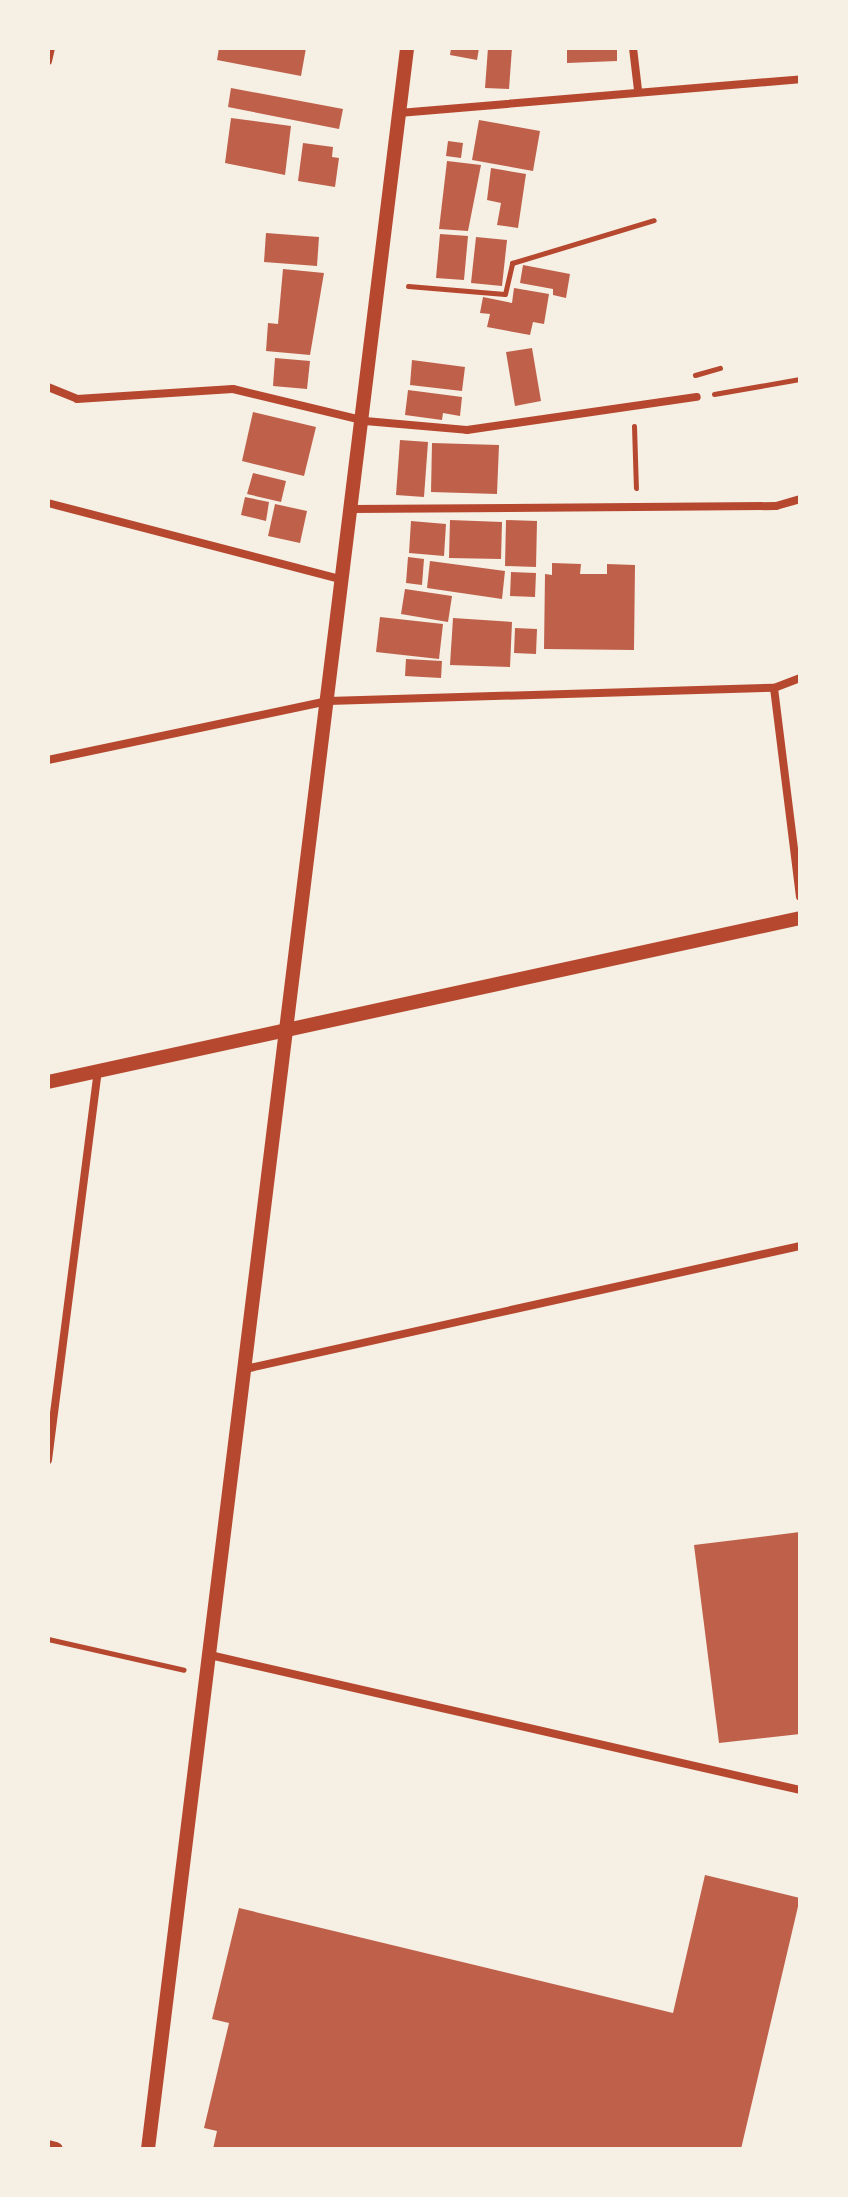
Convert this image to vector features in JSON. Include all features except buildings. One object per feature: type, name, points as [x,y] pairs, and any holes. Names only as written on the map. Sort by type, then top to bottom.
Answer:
[{"type":"street","points":[[48,61],[51,48]]},
{"type":"street","points":[[148,2149],[328,701],[340,579],[365,421],[407,48]]},
{"type":"street","points":[[633,48],[638,90]]},
{"type":"street","points":[[399,113],[638,90],[800,79]]},
{"type":"street","points":[[48,387],[77,399],[233,389],[365,421],[467,430],[634,403],[697,397]]},
{"type":"street","points":[[352,509],[776,506],[800,499]]},
{"type":"street","points":[[48,503],[340,579]]},
{"type":"street","points":[[48,760],[328,701],[774,688],[800,678]]},
{"type":"street","points":[[774,688],[800,896]]},
{"type":"street","points":[[48,1082],[286,1033],[800,918]]},
{"type":"street","points":[[48,1460],[99,1070]]},
{"type":"street","points":[[245,1369],[800,1246]]},
{"type":"street","points":[[210,1655],[800,1790]]},
{"type":"street","points":[[48,2147],[56,2149]]},
{"type":"path","points":[[408,286],[505,294],[512,263],[654,220]]},
{"type":"path","points":[[697,397],[800,379]]},
{"type":"path","points":[[634,403],[636,505]]},
{"type":"path","points":[[48,1639],[207,1675]]}]
